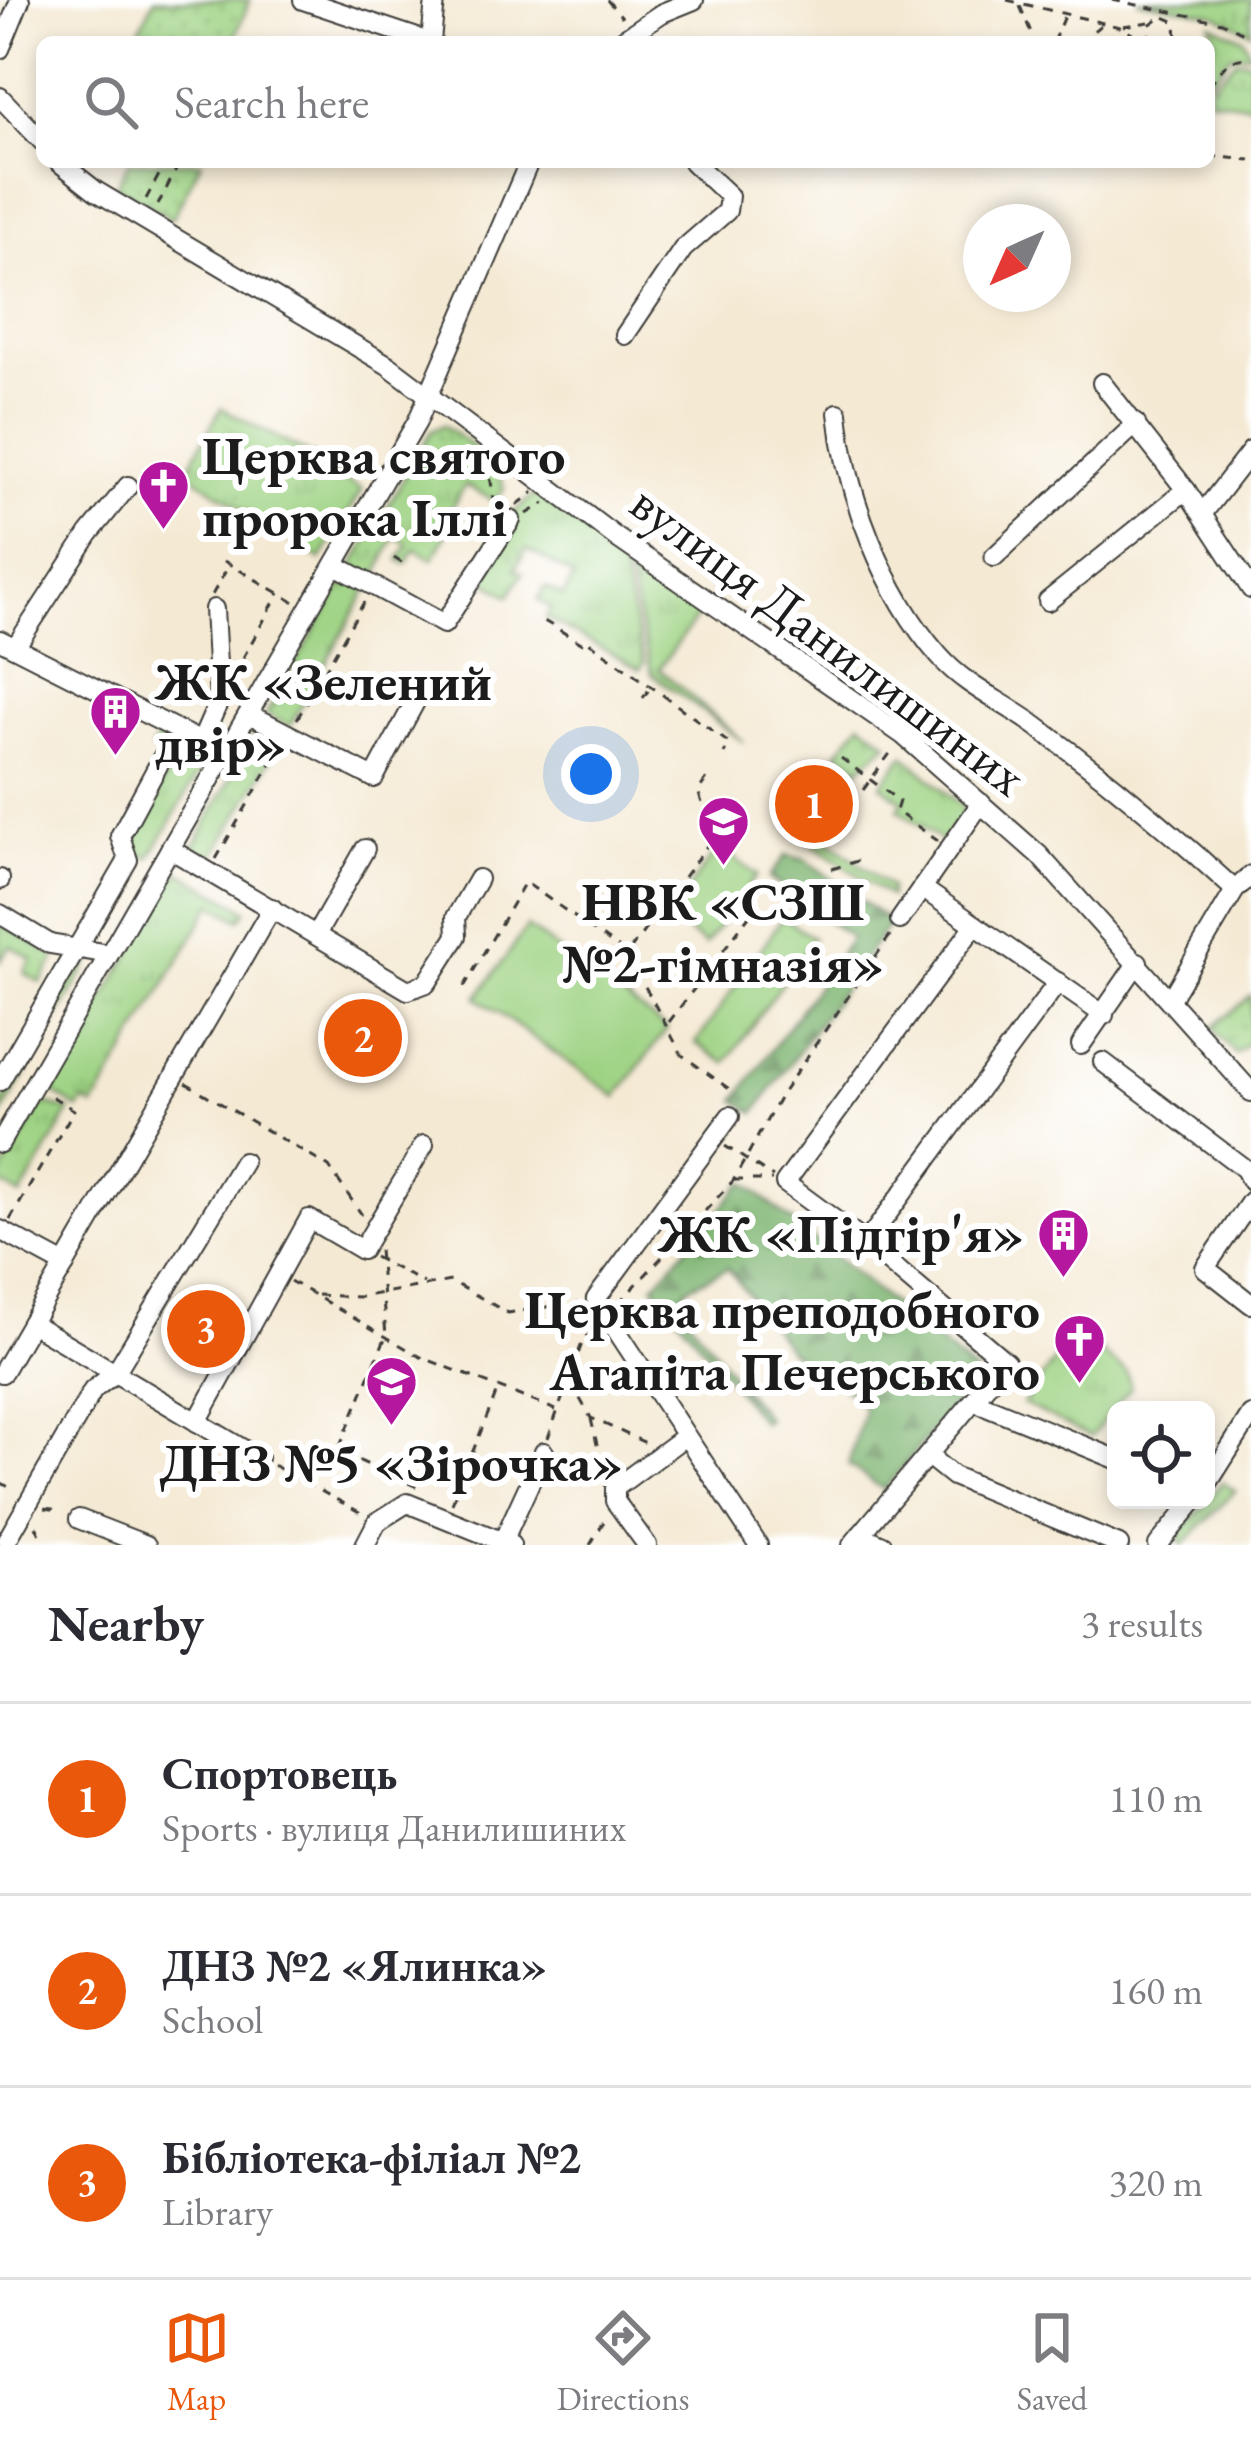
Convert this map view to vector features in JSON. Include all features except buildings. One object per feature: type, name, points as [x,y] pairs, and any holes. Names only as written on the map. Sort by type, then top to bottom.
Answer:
[{"type":"street","points":[[0,49],[20,0]]},
{"type":"street","points":[[303,0],[412,36]]},
{"type":"street","points":[[431,36],[435,0]]},
{"type":"street","points":[[623,33],[694,0]]},
{"type":"street","points":[[0,97],[36,135]]},
{"type":"street","name":"вулиця Данилишиних","points":[[67,168],[96,191],[385,363],[617,538],[820,673],[1040,855],[1251,1092]]},
{"type":"street","points":[[0,1143],[337,566],[430,396],[527,168]]},
{"type":"street","points":[[625,335],[683,249],[727,211],[728,196],[699,168]]},
{"type":"street","points":[[1102,383],[1203,513],[1251,590]]},
{"type":"street","points":[[838,413],[858,516],[936,653],[958,675],[1030,721],[1141,804],[1234,890]]},
{"type":"street","points":[[994,557],[1136,424]]},
{"type":"street","points":[[1203,513],[1251,451]]},
{"type":"street","points":[[128,486],[8,643],[225,754]]},
{"type":"street","points":[[1048,601],[1186,490]]},
{"type":"street","points":[[337,566],[444,624],[508,522]]},
{"type":"street","points":[[201,742],[219,701],[213,603]]},
{"type":"street","points":[[249,714],[374,778],[416,702]]},
{"type":"street","points":[[0,1081],[128,860],[120,836],[162,758]]},
{"type":"street","points":[[900,920],[981,803]]},
{"type":"street","points":[[170,849],[408,990],[419,988],[457,935],[457,916],[478,880]]},
{"type":"street","points":[[316,935],[364,849]]},
{"type":"street","points":[[1171,998],[1234,890],[1251,874]]},
{"type":"street","points":[[922,888],[1104,1015]]},
{"type":"street","points":[[2,1372],[272,908]]},
{"type":"street","points":[[0,914],[45,942],[110,954]]},
{"type":"street","points":[[856,1540],[1006,1363],[866,1243],[785,1183],[975,925]]},
{"type":"street","points":[[1081,1046],[1138,962]]},
{"type":"street","points":[[866,1243],[1058,982]]},
{"type":"street","points":[[1103,1062],[1246,1169],[1251,1181]]},
{"type":"street","points":[[730,1116],[596,1299],[758,1545]]},
{"type":"street","points":[[197,1422],[309,1220],[362,1250],[424,1145]]},
{"type":"street","points":[[8,1541],[93,1390],[115,1373],[243,1162]]},
{"type":"street","points":[[1251,1201],[1205,1268],[1251,1304]]},
{"type":"street","points":[[2,1231],[64,1265]]},
{"type":"street","points":[[31,1323],[258,1458]]},
{"type":"street","points":[[974,1401],[1107,1455]]},
{"type":"street","points":[[1215,1472],[1251,1415]]},
{"type":"street","points":[[647,1545],[614,1498],[619,1484],[684,1437]]},
{"type":"street","points":[[365,1545],[377,1522],[407,1503],[507,1543],[544,1452]]},
{"type":"street","points":[[928,1456],[953,1476],[1119,1545]]},
{"type":"street","points":[[1158,1545],[1188,1509]]},
{"type":"street","points":[[79,1519],[146,1545]]},
{"type":"street","points":[[449,1545],[452,1520]]},
{"type":"street","points":[[856,1540],[883,1545]]},
{"type":"path","points":[[607,0],[623,33]]},
{"type":"path","points":[[1007,0],[1120,27],[1137,36]]},
{"type":"path","points":[[1112,0],[1222,22],[1251,37]]},
{"type":"path","points":[[1020,4],[1033,36]]},
{"type":"path","points":[[1056,36],[1065,14]]},
{"type":"path","points":[[1120,27],[1172,19],[1179,27],[1178,36]]},
{"type":"path","points":[[1149,36],[1151,22]]},
{"type":"path","points":[[1087,36],[1103,23]]},
{"type":"path","points":[[1215,77],[1228,61],[1251,57]]},
{"type":"path","points":[[1215,157],[1251,160]]},
{"type":"path","points":[[142,206],[163,168]]},
{"type":"path","points":[[154,212],[177,168]]},
{"type":"path","points":[[485,453],[508,522]]},
{"type":"path","points":[[508,522],[528,500]]},
{"type":"path","points":[[508,522],[548,501]]},
{"type":"path","points":[[394,558],[405,565]]},
{"type":"path","points":[[213,603],[227,563],[289,598]]},
{"type":"path","points":[[219,701],[279,593]]},
{"type":"path","points":[[544,621],[588,647],[591,643],[728,742],[724,754]]},
{"type":"path","points":[[643,698],[651,686]]},
{"type":"path","points":[[863,790],[897,745]]},
{"type":"path","points":[[841,758],[899,802],[896,811],[949,850]]},
{"type":"path","points":[[702,802],[698,791],[709,776]]},
{"type":"path","points":[[627,954],[726,820]]},
{"type":"path","points":[[832,869],[860,860]]},
{"type":"path","points":[[464,987],[522,886],[530,882],[627,954],[682,1055],[735,1094]]},
{"type":"path","points":[[668,1023],[755,908]]},
{"type":"path","points":[[544,1452],[589,1330],[606,1318],[733,1181],[781,1095],[900,920]]},
{"type":"path","points":[[471,940],[488,946]]},
{"type":"path","points":[[175,1076],[329,1167],[374,1231],[382,1261],[386,1336],[338,1451],[324,1471],[306,1481]]},
{"type":"path","points":[[2,1231],[74,1110],[46,1093]]},
{"type":"path","points":[[719,1141],[745,1162],[785,1183]]},
{"type":"path","points":[[733,1181],[754,1176],[785,1183]]},
{"type":"path","points":[[362,1250],[428,1285]]},
{"type":"path","points":[[278,1274],[421,1357],[556,1410]]},
{"type":"path","points":[[315,1295],[382,1293],[451,1281],[508,1312],[596,1299]]},
{"type":"path","points":[[570,1382],[591,1418],[614,1498],[590,1545]]},
{"type":"path","points":[[452,1520],[498,1388]]},
{"type":"path","points":[[591,1418],[663,1452]]},
{"type":"path","points":[[338,1451],[417,1487]]},
{"type":"path","points":[[258,1458],[377,1522]]},
{"type":"path","points":[[45,1508],[58,1510]]},
{"type":"path","points":[[33,1519],[42,1539]]},
{"type":"green space","points":[[154,0],[250,0],[235,36],[136,36]]},
{"type":"green space","points":[[1137,0],[1251,0],[1251,32],[1214,14]]},
{"type":"green space","points":[[1211,24],[1242,37],[1251,53],[1231,55],[1215,75]]},
{"type":"green space","points":[[1236,60],[1251,60],[1251,105],[1215,99],[1215,82]]},
{"type":"green space","points":[[126,168],[198,168],[172,219],[116,185]]},
{"type":"green space","points":[[221,408],[313,456],[311,462],[362,489],[321,560],[186,472]]},
{"type":"green space","points":[[444,425],[498,466],[504,489],[495,501],[465,485],[439,530],[446,535],[433,559],[415,549],[406,564],[399,560],[408,544],[395,536],[375,580],[353,566],[431,431]]},
{"type":"green space","points":[[535,494],[619,556],[644,663],[640,669],[546,618],[551,608],[538,600],[545,587],[563,596],[574,577],[527,549],[515,569],[523,573],[509,596],[483,580],[512,514]]},
{"type":"green space","points":[[625,561],[701,611],[659,669],[744,742],[652,674]]},
{"type":"green space","points":[[346,578],[367,590],[290,726],[266,714]]},
{"type":"green space","points":[[861,722],[888,743],[859,769],[837,753]]},
{"type":"green space","points":[[259,726],[283,739],[212,859],[193,848]]},
{"type":"green space","points":[[158,736],[206,760],[150,858],[126,844],[172,768],[172,759],[152,748]]},
{"type":"green space","points":[[904,755],[963,807],[962,821],[945,844],[898,809],[903,801],[881,785]]},
{"type":"green space","points":[[797,817],[890,887],[890,897],[789,828]]},
{"type":"green space","points":[[719,847],[757,875],[705,945],[667,917]]},
{"type":"green space","points":[[786,855],[806,860],[890,922],[755,1113],[736,1100],[851,938],[769,878]]},
{"type":"green space","points":[[179,871],[247,910],[240,920],[212,904],[94,1107],[84,1101],[79,1109],[50,1091]]},
{"type":"green space","points":[[783,917],[813,938],[726,1063],[696,1043]]},
{"type":"green space","points":[[0,923],[56,957],[41,983],[24,973],[32,959],[10,946],[0,961]]},
{"type":"green space","points":[[527,927],[667,1029],[617,1097],[477,998]]},
{"type":"green space","points":[[87,952],[93,956],[0,1118],[22,1059]]},
{"type":"green space","points":[[1251,996],[1251,1041],[1235,1054],[1212,1028]]},
{"type":"green space","points":[[43,1103],[70,1111],[21,1196],[0,1183],[0,1177]]},
{"type":"green space","points":[[744,1182],[978,1375],[884,1490],[848,1465],[864,1410],[856,1397],[789,1350],[728,1268],[688,1287],[676,1301],[767,1419],[762,1423],[654,1285]]},
{"type":"green space","points":[[1075,1332],[1126,1372],[1131,1387],[1120,1401],[1107,1401],[1107,1417],[1091,1437],[1023,1404]]},
{"type":"green space","points":[[1222,1482],[1235,1491],[1183,1545],[1178,1537],[1200,1509],[1215,1509],[1215,1491]]},
{"type":"place","name":"Церква святого пророка Іллі","points":[[163,532]]},
{"type":"place","name":"ЖК «Зелений двір»","points":[[116,758]]},
{"type":"place","name":"Спортовець","points":[[814,804]]},
{"type":"place","name":"НВК «СЗШ №2-гімназія»","points":[[723,867]]},
{"type":"place","name":"ДНЗ №2 «Ялинка»","points":[[363,1038]]},
{"type":"place","name":"ЖК «Підгір'я»","points":[[1063,1279]]},
{"type":"place","name":"Бібліотека-філіал №2","points":[[206,1329]]},
{"type":"place","name":"Церква преподобного Агапіта Печерського","points":[[1079,1386]]},
{"type":"place","name":"ДНЗ №5 «Зірочка»","points":[[391,1428]]}]
